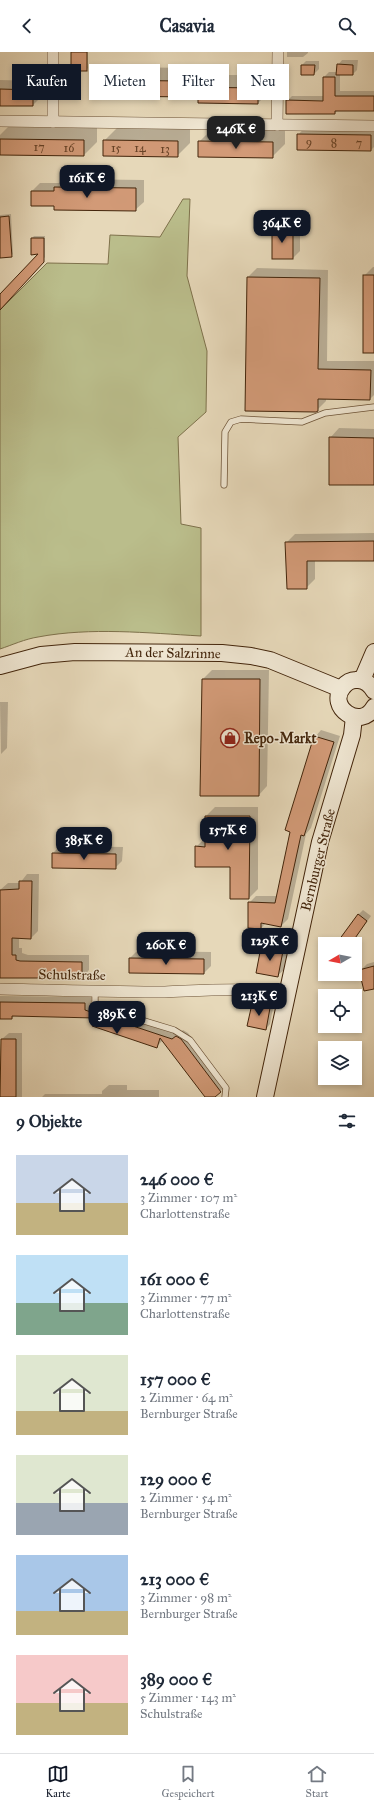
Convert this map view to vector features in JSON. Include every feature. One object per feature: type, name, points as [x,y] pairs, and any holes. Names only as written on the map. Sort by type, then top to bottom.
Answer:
[{"type":"main road","name":"An der Salzrinne","points":[[0,666],[41,654],[75,652],[222,653],[251,656],[270,660],[341,689]]},
{"type":"main road","points":[[374,652],[368,685],[357,680],[348,682],[341,689],[339,695],[340,707],[348,715],[354,717],[364,716],[374,707]]},
{"type":"main road","name":"Bernburger Straße","points":[[265,1097],[320,842],[352,735],[354,717]]},
{"type":"street","points":[[52,122],[53,52]]},
{"type":"street","points":[[277,125],[278,52]]},
{"type":"street","points":[[0,121],[374,126]]},
{"type":"street","name":"Schulstraße","points":[[0,989],[95,991],[252,991],[277,993],[287,997]]},
{"type":"lane","points":[[224,484],[225,432],[231,422],[241,419],[302,422],[325,413],[374,407]]},
{"type":"lane","points":[[95,991],[95,1006],[174,1030],[190,1040],[226,1088],[225,1097]]},
{"type":"green space","points":[[183,199],[190,199],[187,276],[207,351],[206,412],[178,437],[181,524],[201,528],[201,636],[140,632],[78,632],[33,638],[0,649],[0,310],[47,263],[108,264],[110,235],[160,237]]},
{"type":"building","points":[[71,52],[87,52],[87,71],[81,71],[81,64],[71,64]]},
{"type":"building","points":[[337,64],[353,65],[353,75],[336,75]]},
{"type":"building","points":[[301,65],[315,65],[314,75],[301,75]]},
{"type":"building","points":[[323,77],[335,77],[335,96],[374,96],[374,111],[335,111],[335,114],[286,114],[286,100],[323,101]]},
{"type":"building","points":[[160,81],[168,81],[168,97],[160,97]]},
{"type":"building","points":[[229,88],[237,88],[237,100],[258,100],[258,104],[198,103],[198,100],[229,100]]},
{"type":"building","points":[[0,89],[12,89],[12,100],[33,100],[33,106],[0,106]]},
{"type":"building","points":[[297,134],[371,135],[371,151],[297,150]]},
{"type":"building","points":[[0,139],[84,140],[84,156],[0,155]]},
{"type":"building","points":[[103,140],[178,141],[178,157],[103,156]]},
{"type":"building","points":[[198,141],[273,142],[273,158],[198,157]]},
{"type":"building","points":[[54,187],[136,188],[136,211],[54,210],[54,206],[31,206],[31,191],[54,191]]},
{"type":"building","points":[[9,216],[12,257],[0,258],[0,217]]},
{"type":"building","points":[[272,229],[293,229],[293,259],[272,259]]},
{"type":"building","points":[[31,238],[44,238],[44,262],[0,310],[0,294],[38,254],[31,255]]},
{"type":"building","points":[[363,275],[374,275],[374,353],[363,353]]},
{"type":"building","points":[[247,277],[320,278],[318,369],[371,370],[370,400],[318,399],[318,411],[316,412],[245,411]]},
{"type":"building","points":[[329,437],[374,438],[374,485],[329,485]]},
{"type":"building","points":[[374,541],[374,561],[307,561],[307,589],[287,589],[285,542]]},
{"type":"building","name":"Repo-Markt","points":[[202,679],[260,679],[259,796],[200,796]]},
{"type":"building","points":[[314,736],[334,742],[304,836],[301,835],[281,927],[261,923],[261,929],[248,928],[248,902],[275,903],[290,832],[285,830]]},
{"type":"building","points":[[205,816],[250,816],[249,899],[230,899],[230,867],[195,867],[195,846],[205,847]]},
{"type":"building","points":[[52,853],[116,854],[116,869],[52,868]]},
{"type":"building","points":[[19,881],[32,881],[31,939],[12,938],[12,955],[16,955],[16,960],[20,961],[82,962],[82,978],[0,978],[0,890],[19,889]]},
{"type":"building","points":[[358,914],[367,921],[356,937],[341,937]]},
{"type":"building","points":[[261,947],[283,951],[278,977],[256,973]]},
{"type":"building","points":[[129,958],[204,959],[204,974],[129,973]]},
{"type":"building","points":[[374,966],[374,989],[364,991],[362,981],[362,969]]},
{"type":"building","points":[[0,1002],[85,1003],[85,1010],[172,1039],[176,1036],[181,1039],[221,1092],[215,1097],[205,1097],[160,1038],[157,1048],[92,1026],[95,1018],[12,1016],[12,1019],[0,1019]]},
{"type":"building","points":[[252,1004],[270,1008],[266,1030],[247,1026]]},
{"type":"building","points":[[1,1039],[16,1039],[16,1097],[0,1097]]},
{"type":"place","name":"Repo-Markt","points":[[230,738]]}]
